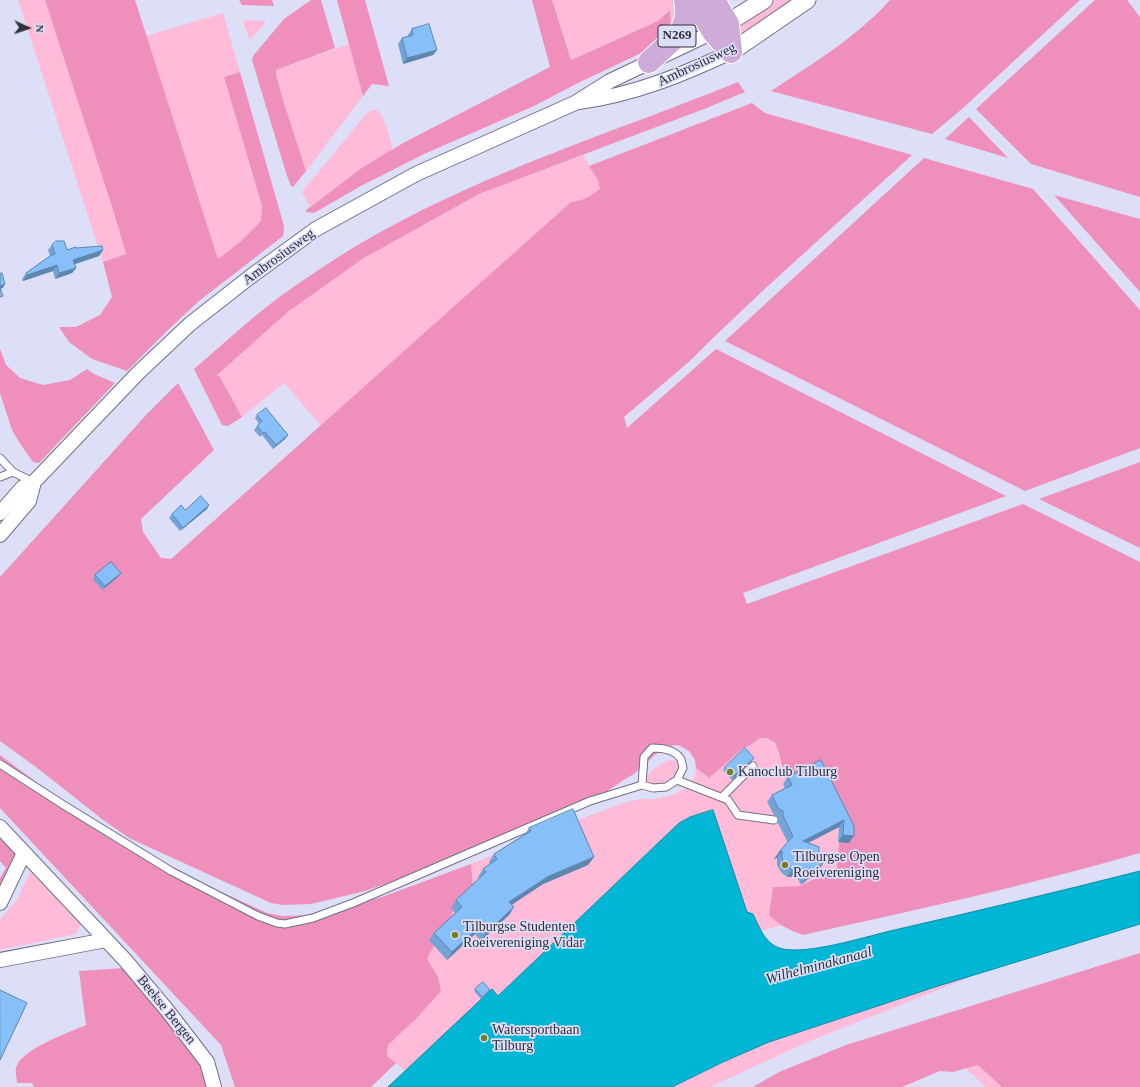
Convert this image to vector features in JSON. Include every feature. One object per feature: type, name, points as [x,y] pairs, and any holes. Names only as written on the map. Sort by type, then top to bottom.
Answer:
[{"type":"highway","name":"N269","points":[[649,62],[679,34],[683,28],[687,12],[685,0]]},
{"type":"highway","name":"N269","points":[[694,0],[721,28]]},
{"type":"highway","points":[[714,0],[721,28],[731,52]]},
{"type":"street","name":"Ambrosiusweg","points":[[0,513],[22,487],[34,482],[138,373],[190,324],[250,277],[316,229],[416,174],[575,103],[610,81],[721,28],[764,0]]},
{"type":"street","name":"Ambrosiusweg","points":[[575,103],[615,96],[655,84],[689,71],[731,52],[807,0]]},
{"type":"street","name":"Ambrosiusweg","points":[[0,535],[29,501],[34,482]]},
{"type":"street","name":"Beekse Bergen","points":[[0,827],[125,960],[167,1010],[207,1062],[214,1087]]},
{"type":"street","points":[[0,903],[24,852]]},
{"type":"street","points":[[0,960],[106,940]]},
{"type":"lane","points":[[0,458],[13,472],[34,482]]},
{"type":"lane","points":[[0,477],[13,472]]},
{"type":"lane","points":[[0,764],[171,871],[258,916],[285,924],[313,918],[353,903],[590,801],[642,785],[653,788],[666,787],[677,780],[683,768],[680,758],[673,752],[663,748],[652,748],[644,757],[642,785]]},
{"type":"lane","points":[[722,797],[753,766]]},
{"type":"lane","points":[[677,780],[728,800],[738,814],[774,820]]},
{"type":"shaded area","points":[[18,0],[45,0],[114,213],[126,255],[103,262]]},
{"type":"shaded area","points":[[45,0],[135,0],[218,259],[240,242],[261,221],[262,206],[224,77],[240,72],[284,226],[283,236],[199,301],[127,371],[92,359],[69,342],[59,327],[76,327],[100,315],[112,297],[103,262],[126,254]]},
{"type":"shaded area","points":[[239,0],[272,0],[274,6],[242,5]]},
{"type":"shaded area","points":[[311,0],[321,0],[335,48],[276,70],[284,103],[306,171],[293,187],[291,186],[287,176],[252,60],[253,56],[284,19]]},
{"type":"shaded area","points":[[337,0],[365,0],[389,86],[372,84],[363,96]]},
{"type":"shaded area","points":[[532,0],[552,0],[571,60],[658,21],[670,10],[671,37],[654,47],[578,83],[534,106],[424,154],[359,187],[314,213],[305,211],[363,167],[405,142],[550,67]]},
{"type":"shaded area","points":[[552,0],[681,0],[671,37],[669,10],[658,21],[570,60]]},
{"type":"shaded area","points":[[775,0],[793,0],[743,34],[740,30],[740,26]]},
{"type":"shaded area","points":[[890,0],[1080,0],[962,109],[932,134],[771,91],[849,38]]},
{"type":"shaded area","points":[[1095,0],[1127,0],[1140,17],[1140,197],[1031,164],[976,109]]},
{"type":"shaded area","points":[[223,13],[240,72],[224,77],[262,206],[261,221],[240,242],[218,259],[146,36]]},
{"type":"shaded area","points":[[244,20],[265,21],[265,23],[251,39],[249,38],[244,25]]},
{"type":"shaded area","points":[[349,44],[363,96],[306,171],[284,103],[276,70]]},
{"type":"shaded area","points":[[738,82],[745,92],[479,194],[364,258],[289,311],[217,375],[220,377],[242,417],[228,426],[222,425],[194,369],[266,307],[315,272],[384,230],[470,187]]},
{"type":"shaded area","points":[[752,103],[765,113],[912,155],[769,285],[691,360],[624,417],[627,428],[716,349],[1006,496],[743,593],[747,604],[1023,504],[1140,562],[1140,853],[930,907],[803,935],[784,927],[769,915],[773,887],[800,886],[837,868],[839,839],[846,825],[786,780],[775,743],[767,738],[760,738],[742,749],[709,778],[696,768],[695,760],[689,751],[678,745],[668,746],[655,755],[634,774],[590,803],[405,877],[365,891],[311,904],[283,905],[271,903],[129,838],[0,741],[0,577],[146,415],[178,383],[214,450],[141,519],[143,532],[161,558],[171,559],[571,202],[587,198],[600,189],[598,180],[589,166]]},
{"type":"shaded area","points":[[375,109],[382,116],[393,150],[363,167],[310,207],[302,192],[367,113]]},
{"type":"shaded area","points":[[969,117],[1008,158],[945,139]]},
{"type":"shaded area","points":[[583,155],[598,180],[601,189],[587,198],[571,202],[321,426],[284,383],[242,417],[220,377],[217,375],[289,311],[364,258],[479,194]]},
{"type":"shaded area","points":[[924,158],[1033,189],[1140,310],[1140,448],[1025,491],[725,341]]},
{"type":"shaded area","points":[[1054,195],[1140,219],[1140,292]]},
{"type":"shaded area","points":[[0,349],[6,365],[20,378],[43,385],[70,380],[87,369],[94,374],[115,383],[39,463],[33,462],[12,430],[0,393]]},
{"type":"shaded area","points":[[1140,462],[1140,548],[1039,499]]},
{"type":"shaded area","points":[[767,737],[772,741],[778,751],[786,780],[839,809],[837,868],[800,886],[773,887],[776,922],[782,925],[761,931],[753,914],[747,913],[713,811],[700,815],[684,821],[668,833],[423,1068],[408,1073],[387,1056],[388,1045],[417,1018],[441,991],[438,977],[427,960],[428,954],[453,907],[473,887],[471,864],[568,824],[627,802],[661,798],[672,795],[685,788],[692,782],[696,773],[696,768],[709,778],[742,749],[760,738]]},
{"type":"shaded area","points":[[0,755],[51,793],[88,824],[124,847],[267,913],[282,916],[310,915],[382,897],[471,864],[473,887],[453,907],[450,919],[438,933],[433,948],[427,959],[438,977],[441,991],[417,1018],[388,1045],[387,1056],[396,1063],[371,1087],[235,1087],[221,1045],[0,808]]},
{"type":"shaded area","points":[[669,760],[680,763],[680,780],[662,786],[649,784],[646,780],[650,773],[662,763]]},
{"type":"shaded area","points":[[0,837],[20,858],[0,895],[0,878],[6,868],[0,861]]},
{"type":"shaded area","points":[[31,870],[82,923],[76,934],[0,950],[0,920],[18,898]]},
{"type":"shaded area","points":[[1140,953],[1140,1087],[1002,1087],[978,1065],[953,1072],[940,1071],[902,1087],[753,1087],[779,1072],[846,1045]]},
{"type":"shaded area","points":[[124,968],[162,1007],[207,1075],[212,1087],[34,1087],[32,1083],[17,1083],[16,1068],[19,1061],[26,1055],[46,1042],[86,1025],[79,971]]},
{"type":"shaded area","points":[[967,976],[968,978],[810,1041],[710,1087],[672,1087],[723,1062],[769,1042]]},
{"type":"shaded area","points":[[978,1064],[1002,1087],[986,1087],[965,1068]]},
{"type":"water","name":"Wilhelminakanaal","points":[[713,810],[747,912],[753,914],[767,940],[783,949],[807,949],[836,944],[1140,871],[1140,924],[935,987],[769,1042],[723,1062],[672,1087],[388,1087],[492,989],[498,996],[679,823],[690,817]]},
{"type":"building","points":[[429,24],[437,50],[407,58],[402,38],[413,35],[412,29]]},
{"type":"building","points":[[56,241],[64,241],[67,250],[76,247],[102,246],[103,250],[73,260],[76,268],[59,273],[57,265],[27,275],[26,273],[55,254],[52,245]]},
{"type":"building","points":[[2,273],[5,284],[0,286],[0,274]]},
{"type":"building","points":[[0,288],[3,296],[0,297]]},
{"type":"building","points":[[266,408],[288,435],[276,445],[265,432],[263,433],[257,426],[262,421],[257,415]]},
{"type":"building","points":[[201,496],[209,505],[183,528],[172,514],[181,505],[185,510]]},
{"type":"building","points":[[111,562],[121,573],[105,586],[95,575]]},
{"type":"building","points":[[745,748],[754,758],[734,776],[725,767]]},
{"type":"building","points":[[821,760],[854,826],[854,836],[843,835],[844,820],[803,841],[819,847],[819,856],[824,862],[806,878],[802,870],[792,870],[786,865],[782,858],[782,851],[779,852],[793,836],[783,816],[783,811],[778,808],[772,795],[792,785],[788,777]]},
{"type":"building","points":[[573,809],[594,857],[549,876],[509,902],[514,907],[486,933],[480,926],[452,952],[434,933],[462,907],[456,900],[486,872],[483,869],[497,859],[494,854],[531,831],[529,828]]},
{"type":"building","points":[[483,982],[490,990],[482,997],[475,989]]},
{"type":"building","points":[[0,990],[27,1003],[0,1060]]},
{"type":"place","name":"Kanoclub Tilburg","points":[[730,772]]},
{"type":"place","name":"Tilburgse Open Roeivereniging","points":[[785,865]]},
{"type":"place","name":"Tilburgse Studenten Roeivereniging Vidar","points":[[455,935]]},
{"type":"place","name":"Watersportbaan Tilburg","points":[[484,1038]]}]
